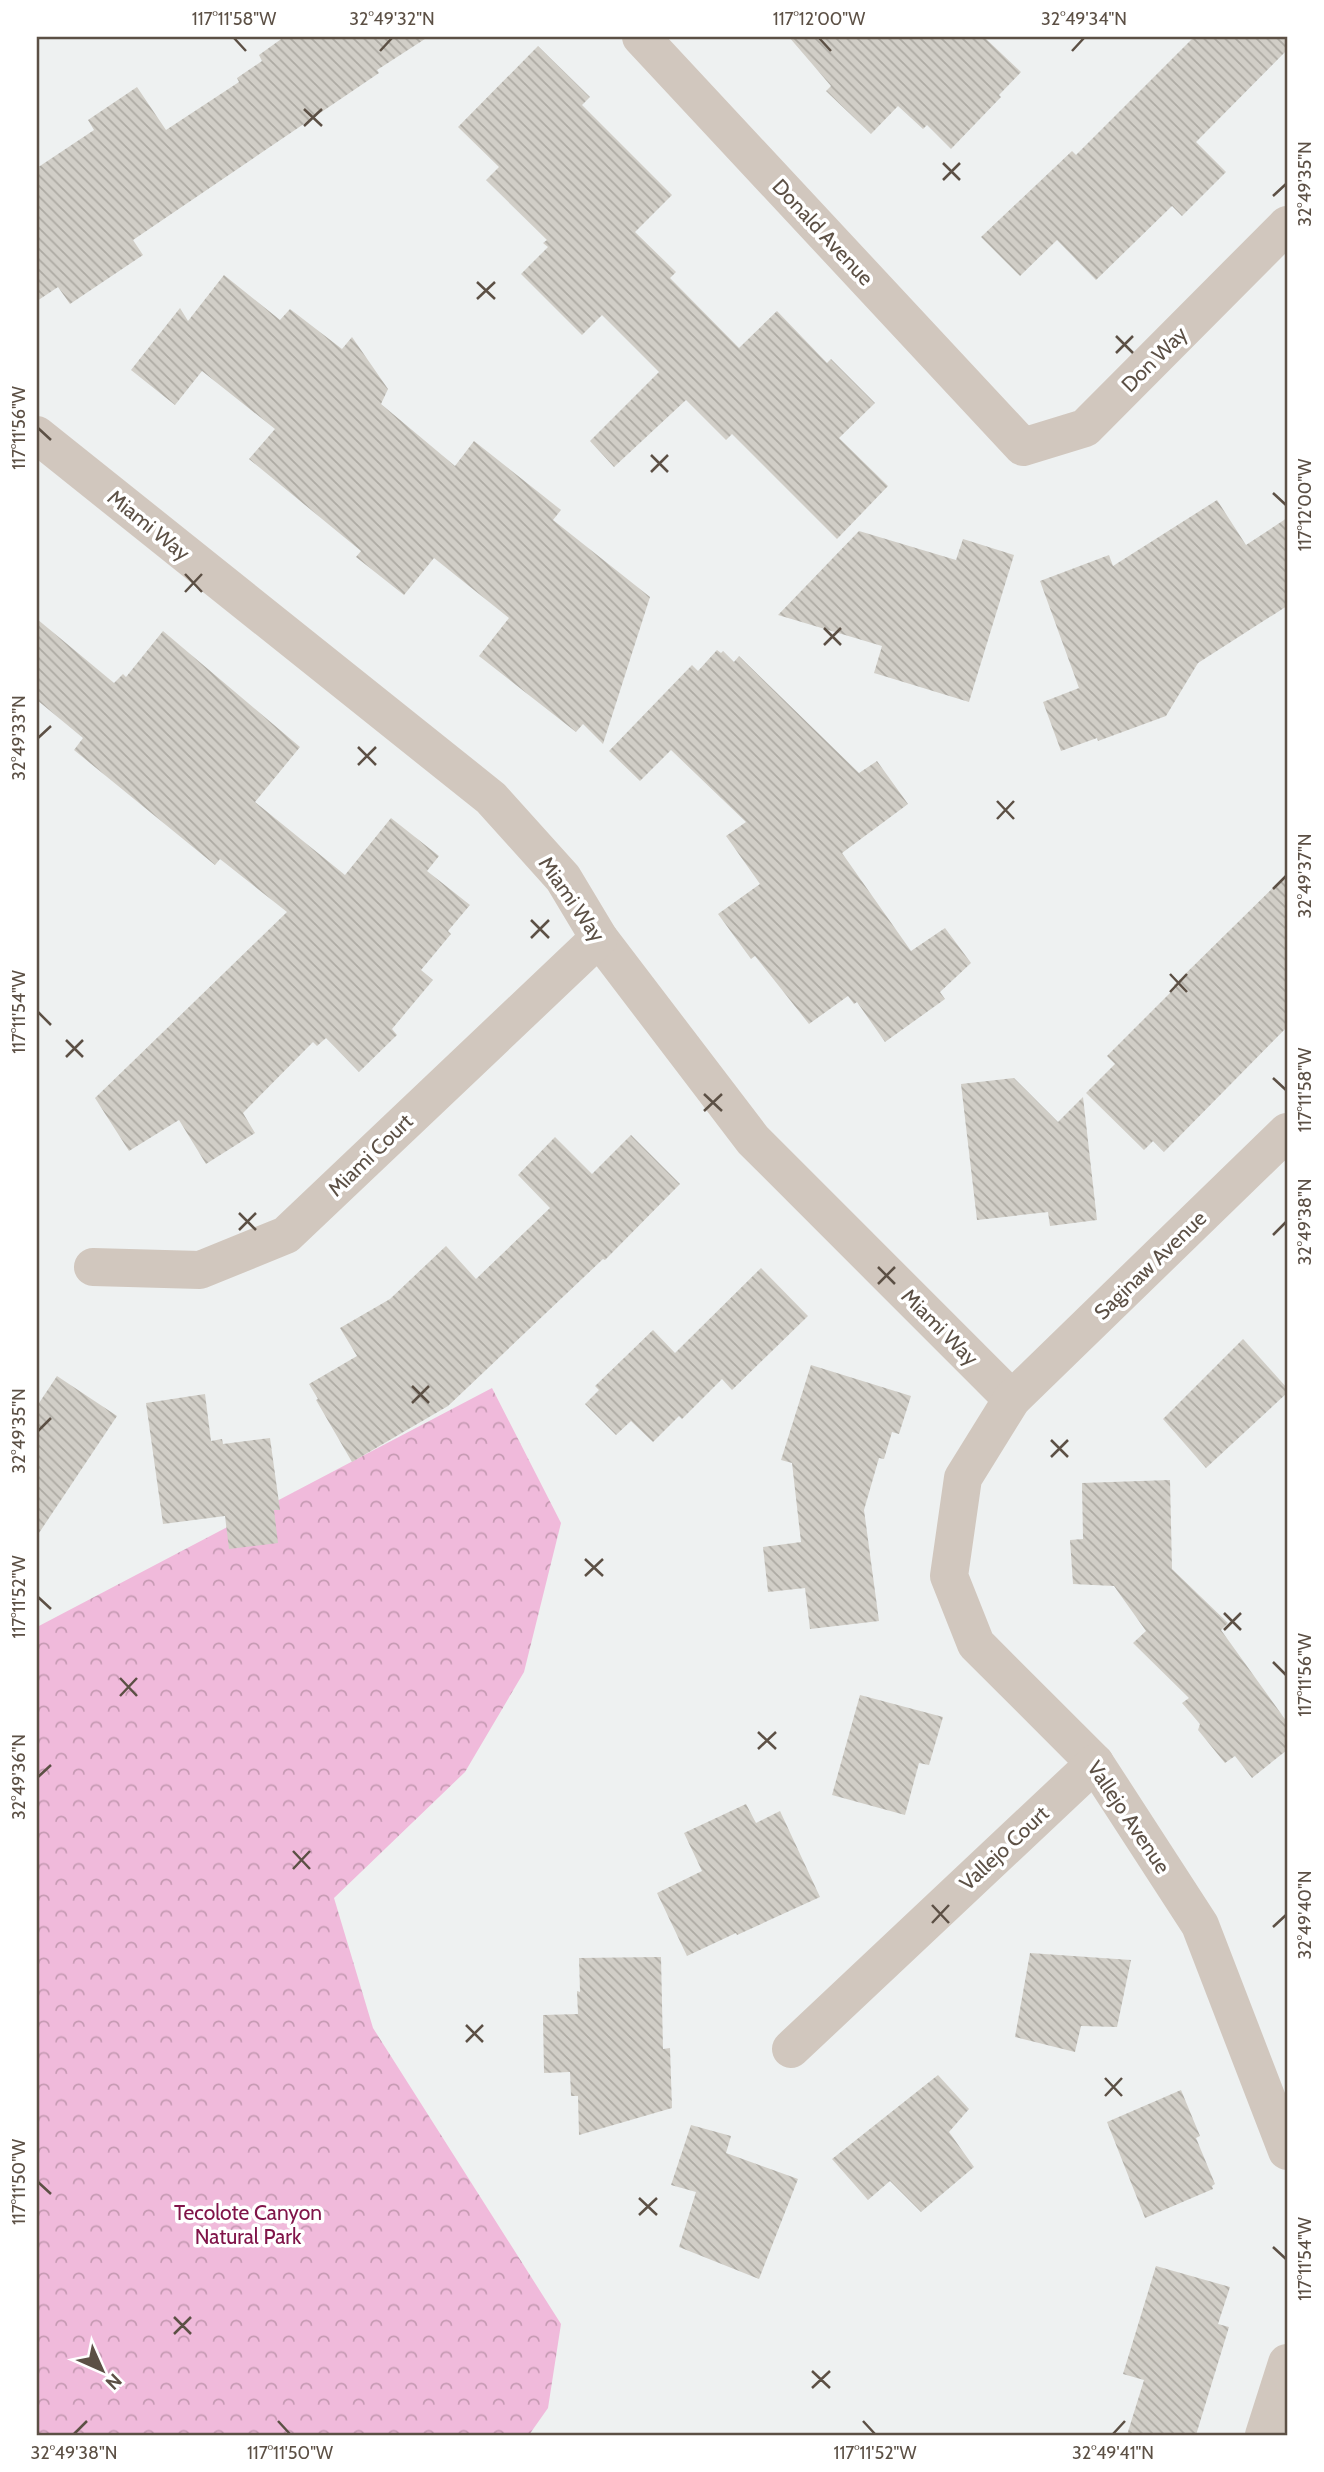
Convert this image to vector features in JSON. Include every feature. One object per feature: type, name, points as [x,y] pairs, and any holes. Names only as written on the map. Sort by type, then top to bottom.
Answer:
[{"type":"street","name":"Donald Avenue","points":[[641,37],[1004,428]]},
{"type":"street","name":"Don Way","points":[[1004,428],[1023,447],[1085,428],[1287,225]]},
{"type":"street","name":"Miami Way","points":[[37,435],[491,798],[563,878],[598,938],[753,1140],[1012,1399]]},
{"type":"street","name":"Miami Court","points":[[93,1268],[200,1270],[286,1235],[598,938]]},
{"type":"street","name":"Saginaw Avenue","points":[[1012,1399],[1287,1132]]},
{"type":"street","name":"Vallejo Avenue","points":[[1012,1399],[962,1478],[949,1576],[976,1644],[1095,1763],[1200,1925],[1287,2151]]},
{"type":"street","name":"Vallejo Court","points":[[791,2049],[1095,1763]]},
{"type":"street","points":[[1264,2435],[1287,2363]]},
{"type":"green space","name":"Tecolote Canyon Natural Park","points":[[492,1388],[561,1523],[524,1672],[465,1772],[334,1898],[373,2028],[561,2324],[548,2408],[529,2435],[37,2435],[37,1627]]},
{"type":"building","points":[[284,37],[428,37],[133,240],[143,255],[70,304],[58,287],[37,301],[37,168],[94,130],[88,120],[137,87],[166,130],[239,82],[237,78],[262,61],[259,55]]},
{"type":"building","points":[[789,37],[984,37],[1021,72],[951,149],[927,125],[923,129],[898,106],[871,134],[826,91],[831,86]]},
{"type":"building","points":[[1194,37],[1287,37],[1287,50],[1196,142],[1226,172],[1182,216],[1172,206],[1096,280],[1057,240],[1020,276],[981,237],[1072,151],[1076,155]]},
{"type":"building","points":[[538,46],[590,97],[582,105],[672,195],[635,232],[676,272],[670,278],[739,348],[777,311],[827,363],[831,359],[875,403],[839,438],[888,486],[837,539],[732,434],[726,440],[686,400],[614,467],[590,441],[659,372],[602,315],[582,335],[521,274],[548,247],[543,243],[547,240],[486,180],[499,167],[458,127]]},
{"type":"building","points":[[224,275],[280,320],[290,309],[342,349],[352,337],[388,389],[381,404],[455,466],[474,441],[561,510],[553,520],[650,597],[603,744],[583,724],[576,732],[479,656],[509,618],[434,558],[404,595],[356,557],[361,551],[249,459],[275,429],[202,371],[175,405],[131,370],[180,308],[188,321]]},
{"type":"building","points":[[1217,500],[1246,545],[1287,518],[1287,606],[1198,663],[1166,716],[1098,741],[1097,738],[1061,751],[1043,702],[1079,688],[1040,581],[1109,555],[1113,566]]},
{"type":"building","points":[[859,531],[956,560],[963,539],[1014,555],[969,702],[874,673],[882,646],[778,615]]},
{"type":"building","points":[[37,619],[114,683],[123,674],[126,677],[163,631],[300,747],[255,802],[345,875],[391,818],[439,856],[427,871],[470,905],[448,931],[451,934],[421,970],[433,980],[392,1029],[397,1035],[359,1072],[326,1038],[317,1046],[313,1042],[243,1113],[255,1133],[206,1164],[179,1120],[129,1151],[95,1098],[287,912],[220,859],[215,865],[74,750],[83,738],[37,700]]},
{"type":"building","points":[[717,650],[721,653],[723,651],[734,662],[739,656],[859,773],[877,761],[908,804],[842,853],[911,951],[945,928],[971,963],[940,992],[945,999],[885,1042],[857,1002],[854,1004],[848,996],[809,1024],[755,956],[751,959],[718,914],[760,884],[726,836],[746,822],[671,750],[640,781],[609,751],[692,665],[698,671]]},
{"type":"building","points":[[1287,874],[1287,1027],[1164,1152],[1153,1141],[1144,1150],[1086,1093],[1115,1064],[1107,1056],[1176,987],[1174,985]]},
{"type":"building","points":[[1014,1078],[1058,1122],[1083,1097],[1097,1220],[1050,1226],[1048,1212],[977,1220],[961,1084]]},
{"type":"building","points":[[631,1135],[680,1184],[605,1260],[448,1406],[352,1462],[309,1384],[357,1356],[340,1328],[390,1299],[446,1246],[476,1279],[550,1208],[518,1175],[555,1137],[592,1174]]},
{"type":"building","points":[[761,1268],[808,1316],[732,1390],[722,1379],[682,1419],[679,1416],[653,1442],[631,1421],[616,1435],[585,1404],[599,1390],[595,1386],[653,1330],[675,1353]]},
{"type":"building","points":[[1243,1339],[1287,1388],[1287,1393],[1206,1468],[1163,1419]]},
{"type":"building","points":[[811,1365],[911,1396],[899,1434],[892,1432],[884,1459],[879,1458],[864,1510],[879,1621],[810,1629],[805,1588],[768,1592],[763,1547],[801,1542],[792,1463],[781,1460]]},
{"type":"building","points":[[57,1376],[117,1416],[37,1536],[37,1406]]},
{"type":"building","points":[[205,1394],[211,1441],[222,1439],[223,1444],[270,1438],[280,1510],[274,1510],[278,1543],[229,1549],[225,1516],[163,1524],[146,1403]]},
{"type":"building","points":[[1170,1480],[1172,1569],[1228,1623],[1221,1630],[1287,1722],[1287,1750],[1252,1778],[1235,1756],[1225,1763],[1198,1730],[1200,1724],[1182,1703],[1189,1698],[1133,1643],[1146,1631],[1114,1586],[1073,1584],[1070,1540],[1083,1539],[1082,1483]]},
{"type":"building","points":[[860,1695],[943,1717],[929,1765],[919,1763],[905,1815],[832,1795]]},
{"type":"building","points":[[746,1804],[756,1823],[780,1811],[820,1897],[687,1956],[657,1893],[702,1871],[684,1833]]},
{"type":"building","points":[[1030,1953],[1131,1960],[1117,2027],[1081,2026],[1075,2052],[1015,2037]]},
{"type":"building","points":[[661,1957],[663,2049],[670,2048],[672,2108],[579,2135],[578,2096],[571,2096],[570,2072],[544,2073],[543,2015],[578,2014],[579,1958]]},
{"type":"building","points":[[938,2075],[969,2109],[949,2132],[974,2167],[921,2212],[890,2181],[868,2200],[832,2159]]},
{"type":"building","points":[[1181,2090],[1200,2136],[1196,2138],[1215,2184],[1213,2189],[1145,2218],[1107,2122]]},
{"type":"building","points":[[691,2125],[731,2136],[726,2153],[798,2179],[759,2279],[679,2247],[696,2192],[671,2185]]},
{"type":"building","points":[[1156,2266],[1230,2287],[1218,2324],[1229,2327],[1196,2435],[1127,2435],[1144,2380],[1123,2374]]}]
